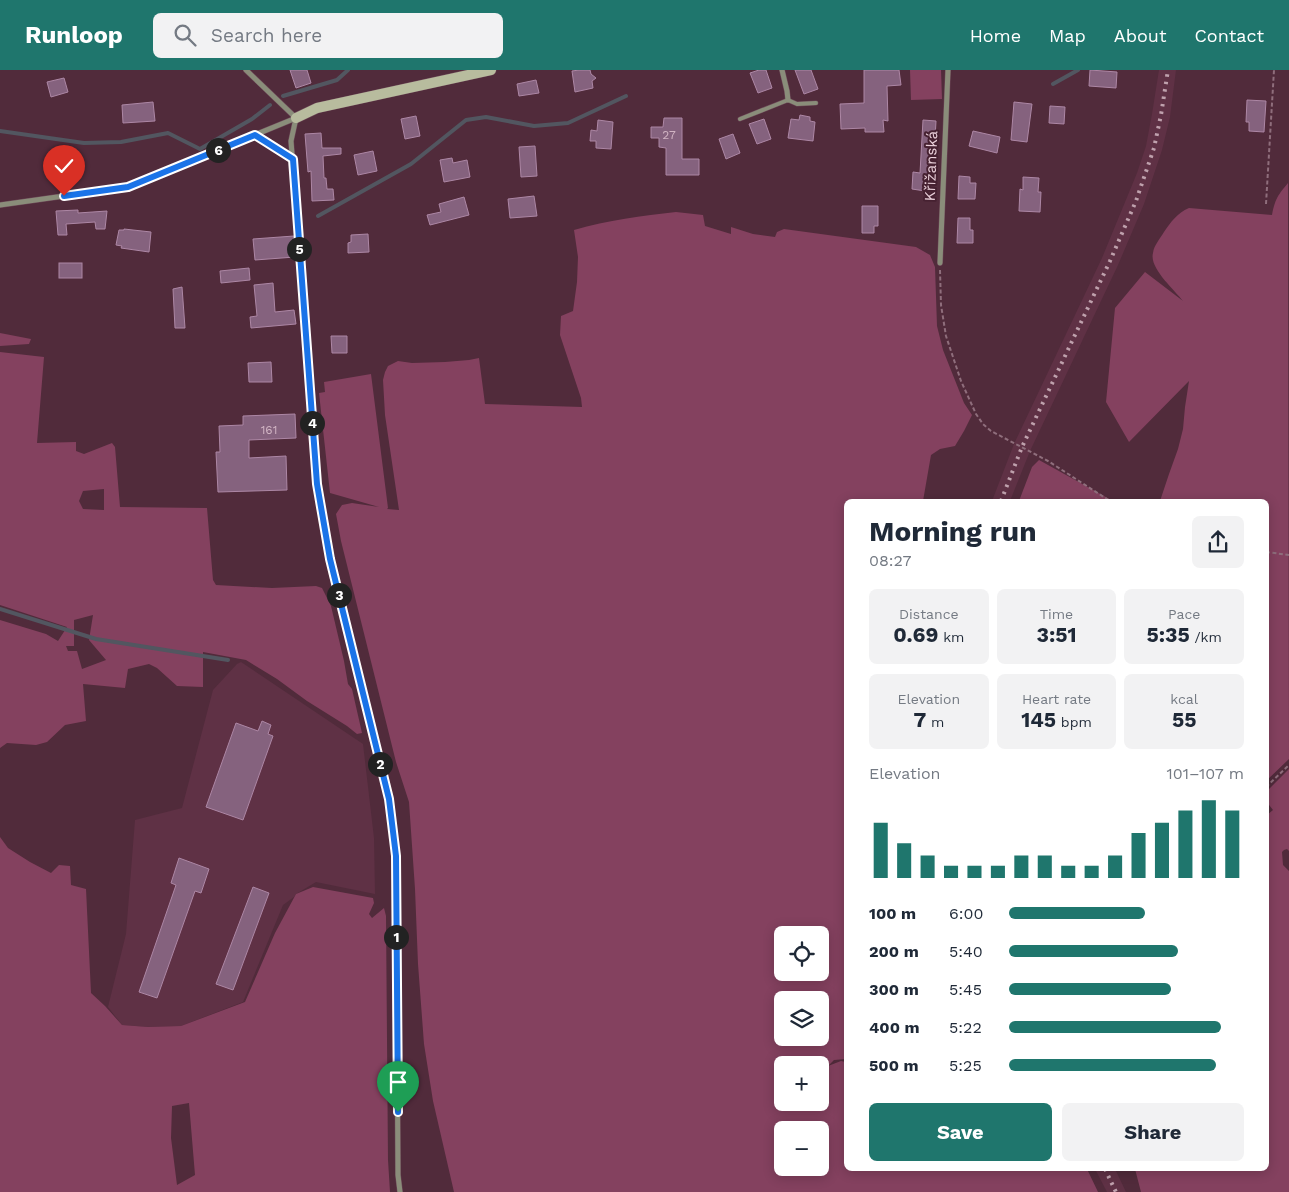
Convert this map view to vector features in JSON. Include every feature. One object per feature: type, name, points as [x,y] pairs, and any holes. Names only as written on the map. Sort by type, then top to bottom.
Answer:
[{"type":"street","points":[[246,70],[296,118]]},
{"type":"street","points":[[0,206],[128,187],[316,108],[491,70]]},
{"type":"street","points":[[782,70],[788,100]]},
{"type":"street","name":"Křižanská","points":[[940,263],[948,70]]},
{"type":"street","points":[[296,118],[291,141],[317,484],[330,559],[389,799],[396,856],[398,1175],[400,1192]]},
{"type":"lane","points":[[740,120],[788,100],[797,104],[816,103]]},
{"type":"lane","points":[[255,135],[293,159]]},
{"type":"path","points":[[1266,204],[1274,70]]},
{"type":"path","points":[[940,263],[941,305],[946,336],[961,381],[976,414],[983,424],[991,431],[1048,462],[1107,499]]},
{"type":"path","points":[[1269,552],[1289,555]]},
{"type":"path","points":[[1269,784],[1289,765]]},
{"type":"shaded area","points":[[910,70],[941,70],[942,99],[911,100]]},
{"type":"shaded area","points":[[1159,70],[1176,70],[1170,117],[1162,150],[1144,204],[1118,265],[1030,451],[1011,499],[993,499],[1014,444],[1102,258],[1137,173],[1146,146]]},
{"type":"shaded area","points":[[1288,183],[1289,759],[1269,778],[1269,499],[1161,499],[1183,429],[1189,381],[1129,442],[1106,402],[1115,308],[1145,272],[1183,301],[1158,272],[1153,259],[1156,245],[1172,221],[1181,212],[1189,208],[1272,215],[1274,205]]},
{"type":"shaded area","points":[[676,212],[703,215],[705,226],[731,234],[731,227],[753,234],[775,237],[777,232],[784,229],[916,247],[930,255],[935,267],[937,326],[943,350],[964,403],[972,415],[955,446],[940,449],[931,455],[923,499],[844,499],[844,1059],[834,1060],[829,1065],[829,1056],[774,1056],[774,1111],[829,1111],[829,1066],[844,1062],[844,1171],[1088,1171],[1098,1192],[454,1192],[433,1101],[424,1044],[409,802],[396,762],[336,514],[342,505],[352,503],[379,507],[330,493],[319,393],[325,392],[324,382],[371,374],[387,509],[399,510],[385,415],[383,380],[388,366],[398,361],[412,363],[445,362],[479,358],[485,404],[582,407],[581,398],[560,335],[561,316],[573,311],[577,282],[578,257],[574,230],[612,221]]},
{"type":"shaded area","points":[[0,333],[31,339],[29,344],[0,346]]},
{"type":"shaded area","points":[[0,352],[44,357],[37,443],[76,442],[76,451],[84,454],[112,443],[115,447],[120,507],[207,508],[213,580],[216,585],[272,588],[316,586],[322,588],[331,606],[348,684],[352,689],[362,733],[357,734],[246,660],[203,652],[203,687],[177,686],[157,668],[149,664],[128,669],[125,688],[83,684],[86,721],[65,725],[47,742],[36,745],[7,743],[0,748],[0,620],[46,634],[58,641],[67,627],[0,605]],"holes":[[[104,489],[104,510],[83,509],[79,501],[83,491]],[[93,615],[89,640],[106,660],[82,669],[77,651],[68,651],[66,646],[74,646],[74,620]]]},
{"type":"shaded area","points":[[1039,460],[1109,499],[1020,499],[1032,467]]},
{"type":"shaded area","points":[[241,662],[363,744],[374,838],[375,894],[316,882],[296,894],[283,905],[243,1002],[181,1026],[148,1027],[122,1025],[108,1007],[126,934],[135,820],[182,808],[213,690]]},
{"type":"shaded area","points":[[1289,769],[1289,851],[1287,849],[1282,852],[1283,865],[1289,871],[1289,1192],[1141,1192],[1136,1171],[1269,1171],[1269,813],[1273,810],[1269,805],[1269,789]]},
{"type":"shaded area","points":[[0,837],[8,848],[51,873],[59,865],[70,866],[71,885],[86,889],[91,993],[122,1025],[148,1027],[181,1026],[245,1002],[275,933],[296,894],[313,887],[373,898],[374,903],[369,914],[372,918],[384,908],[386,916],[388,1160],[390,1192],[0,1192]],"holes":[[[189,1103],[195,1175],[177,1185],[171,1138],[172,1106]]]},
{"type":"shaded area","points":[[1096,1171],[1116,1171],[1126,1192],[1107,1192]]},
{"type":"building","points":[[290,70],[307,70],[311,83],[296,88]]},
{"type":"building","points":[[590,70],[591,74],[596,78],[592,81],[593,88],[575,92],[572,71]]},
{"type":"building","points":[[766,70],[772,88],[758,93],[750,73]]},
{"type":"building","points":[[795,70],[811,70],[818,89],[804,94]]},
{"type":"building","points":[[864,70],[899,70],[901,85],[887,86],[888,121],[883,120],[884,132],[865,132],[865,128],[841,129],[840,104],[864,103]]},
{"type":"building","points":[[1090,70],[1117,72],[1116,88],[1089,86]]},
{"type":"building","points":[[64,78],[68,92],[51,97],[47,82]]},
{"type":"building","points":[[536,80],[539,93],[519,96],[517,84]]},
{"type":"building","points":[[1247,100],[1266,101],[1264,132],[1249,131],[1249,122],[1246,122]]},
{"type":"building","points":[[153,102],[155,121],[123,123],[122,105]]},
{"type":"building","points":[[1014,102],[1032,104],[1027,142],[1011,140]]},
{"type":"building","points":[[1050,106],[1065,107],[1064,124],[1049,123]]},
{"type":"building","points":[[800,115],[810,117],[810,121],[815,122],[813,141],[788,138],[791,119],[799,120]]},
{"type":"building","points":[[416,116],[420,136],[405,139],[401,119]]},
{"type":"building","points":[[664,118],[682,118],[682,159],[699,159],[699,175],[666,175],[666,148],[659,147],[659,138],[651,138],[651,127],[663,127]]},
{"type":"building","points":[[764,119],[771,139],[757,144],[749,124]]},
{"type":"building","points":[[598,120],[613,122],[611,149],[596,148],[596,141],[590,141],[591,130],[597,131]]},
{"type":"building","points":[[923,120],[936,121],[934,157],[931,157],[929,182],[926,182],[925,191],[912,189],[913,172],[920,173]]},
{"type":"building","points":[[973,131],[1000,137],[997,153],[969,146]]},
{"type":"building","points":[[321,133],[322,148],[341,148],[341,154],[323,156],[324,178],[326,178],[327,189],[333,189],[334,200],[312,201],[311,171],[308,172],[305,134]]},
{"type":"building","points":[[733,134],[740,153],[726,159],[719,139]]},
{"type":"building","points":[[535,146],[537,176],[521,177],[519,147]]},
{"type":"building","points":[[373,151],[377,171],[358,175],[354,155]]},
{"type":"building","points":[[452,158],[453,163],[467,160],[470,177],[444,182],[440,160]]},
{"type":"building","points":[[959,176],[970,177],[970,183],[976,183],[975,199],[958,199]]},
{"type":"building","points":[[1023,177],[1039,178],[1038,192],[1041,192],[1040,212],[1019,211],[1020,189],[1023,190]]},
{"type":"building","points":[[534,196],[537,216],[510,218],[508,199]]},
{"type":"building","points":[[464,197],[469,215],[430,225],[427,215],[441,212],[439,204]]},
{"type":"building","points":[[862,206],[878,206],[878,226],[874,226],[874,233],[862,233]]},
{"type":"building","points":[[78,210],[78,213],[107,211],[105,229],[96,229],[95,222],[66,224],[67,235],[58,235],[56,211]]},
{"type":"building","points":[[958,218],[970,218],[970,230],[973,230],[973,243],[957,243]]},
{"type":"building","points":[[119,230],[151,232],[149,252],[121,248],[122,246],[116,245]]},
{"type":"building","points":[[368,234],[369,252],[348,253],[348,243],[351,242],[351,235]]},
{"type":"building","points":[[294,236],[295,257],[255,260],[253,239]]},
{"type":"building","points":[[59,263],[82,263],[82,278],[59,278]]},
{"type":"building","points":[[249,268],[250,280],[221,283],[220,271]]},
{"type":"building","points":[[273,283],[275,312],[294,310],[296,324],[251,328],[250,317],[257,316],[254,285]]},
{"type":"building","points":[[182,287],[185,328],[175,328],[173,289]]},
{"type":"building","points":[[331,336],[347,336],[347,353],[332,353]]},
{"type":"building","points":[[271,362],[272,382],[249,382],[248,363]]},
{"type":"building","points":[[295,414],[296,438],[249,440],[249,458],[286,456],[287,490],[218,492],[216,452],[220,452],[219,426],[243,425],[243,416]]},
{"type":"building","points":[[262,721],[271,725],[268,734],[273,736],[243,820],[206,807],[236,723],[258,731]]},
{"type":"building","points":[[179,858],[209,869],[201,893],[195,891],[157,998],[139,992],[176,885],[171,883]]},
{"type":"building","points":[[253,887],[269,893],[233,990],[216,984]]},
{"type":"waterway","points":[[283,96],[337,80],[348,70]]},
{"type":"waterway","points":[[1053,84],[1078,70]]},
{"type":"waterway","points":[[318,216],[411,164],[466,120],[486,117],[534,126],[568,123],[626,96]]},
{"type":"waterway","points":[[0,131],[84,143],[121,142],[168,133],[200,149],[252,119],[270,105]]},
{"type":"waterway","points":[[0,609],[96,639],[228,660]]},
{"type":"railway","points":[[1002,499],[1022,447],[1110,261],[1136,201],[1154,148],[1168,70]]},
{"type":"railway","points":[[1106,1171],[1116,1192]]},
{"type":"route","points":[[64,196],[128,187],[255,135],[293,159],[317,484],[330,559],[389,799],[396,856],[398,1112]]}]
